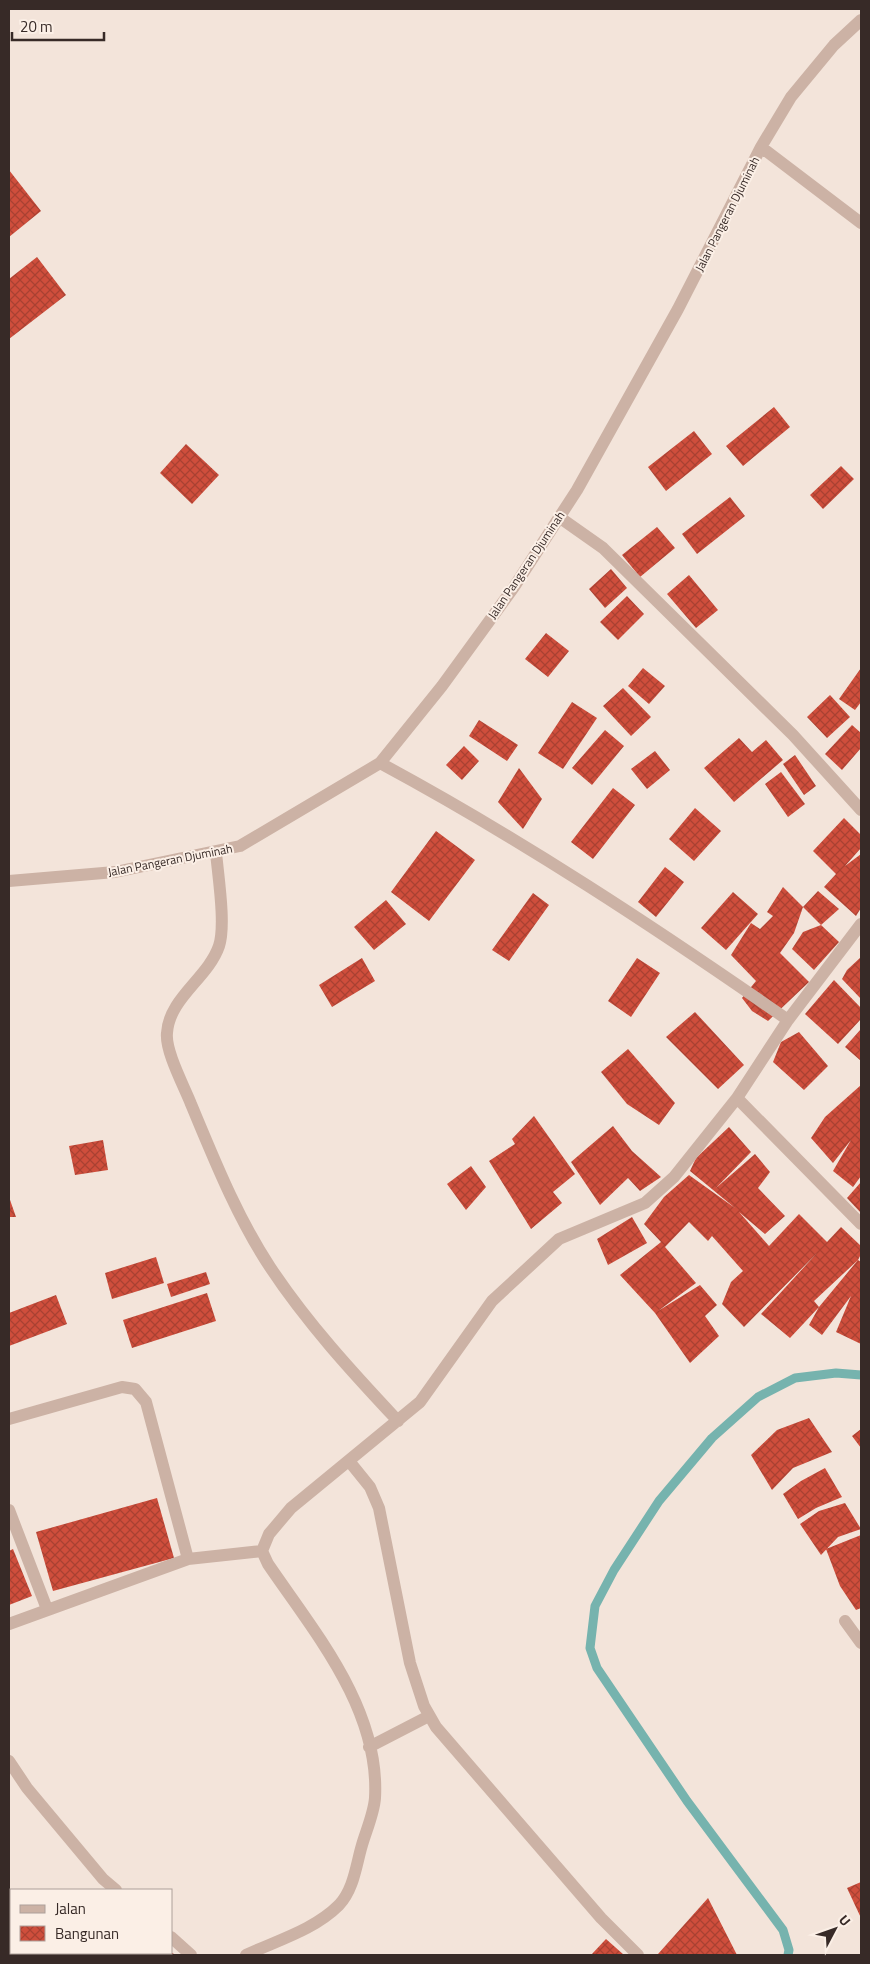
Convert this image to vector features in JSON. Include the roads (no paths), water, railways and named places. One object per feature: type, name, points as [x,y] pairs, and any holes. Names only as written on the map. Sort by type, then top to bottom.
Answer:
[{"type":"street","name":"Jalan Pangeran Djuminah","points":[[9,881],[115,872],[240,846],[380,762],[442,686],[514,587],[600,450],[678,309],[761,148],[791,97],[834,45],[861,20]]},
{"type":"street","points":[[761,148],[861,223]]},
{"type":"street","points":[[559,517],[609,554],[793,735],[861,810]]},
{"type":"street","points":[[380,762],[443,796],[661,931],[788,1020]]},
{"type":"street","points":[[216,852],[221,932],[219,946],[212,960],[179,1002],[168,1022],[166,1035],[173,1058],[209,1148],[251,1235],[270,1267],[295,1303],[346,1366],[398,1421]]},
{"type":"street","points":[[246,1955],[324,1918],[340,1904],[350,1890],[375,1799],[365,1727],[355,1703],[330,1656],[268,1564],[262,1550],[269,1534],[291,1508],[420,1402],[492,1300],[558,1239],[645,1203],[674,1177],[737,1098],[788,1020],[861,924]]},
{"type":"street","points":[[737,1098],[861,1224]]},
{"type":"street","points":[[9,1419],[122,1387],[135,1389],[146,1402],[188,1558]]},
{"type":"street","points":[[349,1461],[370,1487],[380,1508],[410,1663],[428,1716],[601,1918],[638,1955]]},
{"type":"street","points":[[9,1510],[47,1610]]},
{"type":"street","points":[[9,1624],[188,1558],[262,1550]]},
{"type":"street","points":[[845,1621],[861,1643]]},
{"type":"street","points":[[369,1747],[428,1716]]},
{"type":"street","points":[[9,1761],[27,1788],[103,1879],[115,1889]]},
{"type":"street","points":[[172,1938],[191,1955]]},
{"type":"waterway","points":[[788,1955],[789,1950],[783,1930],[687,1801],[597,1668],[590,1648],[595,1606],[614,1570],[659,1501],[712,1438],[758,1397],[795,1378],[836,1373],[861,1375]]}]
